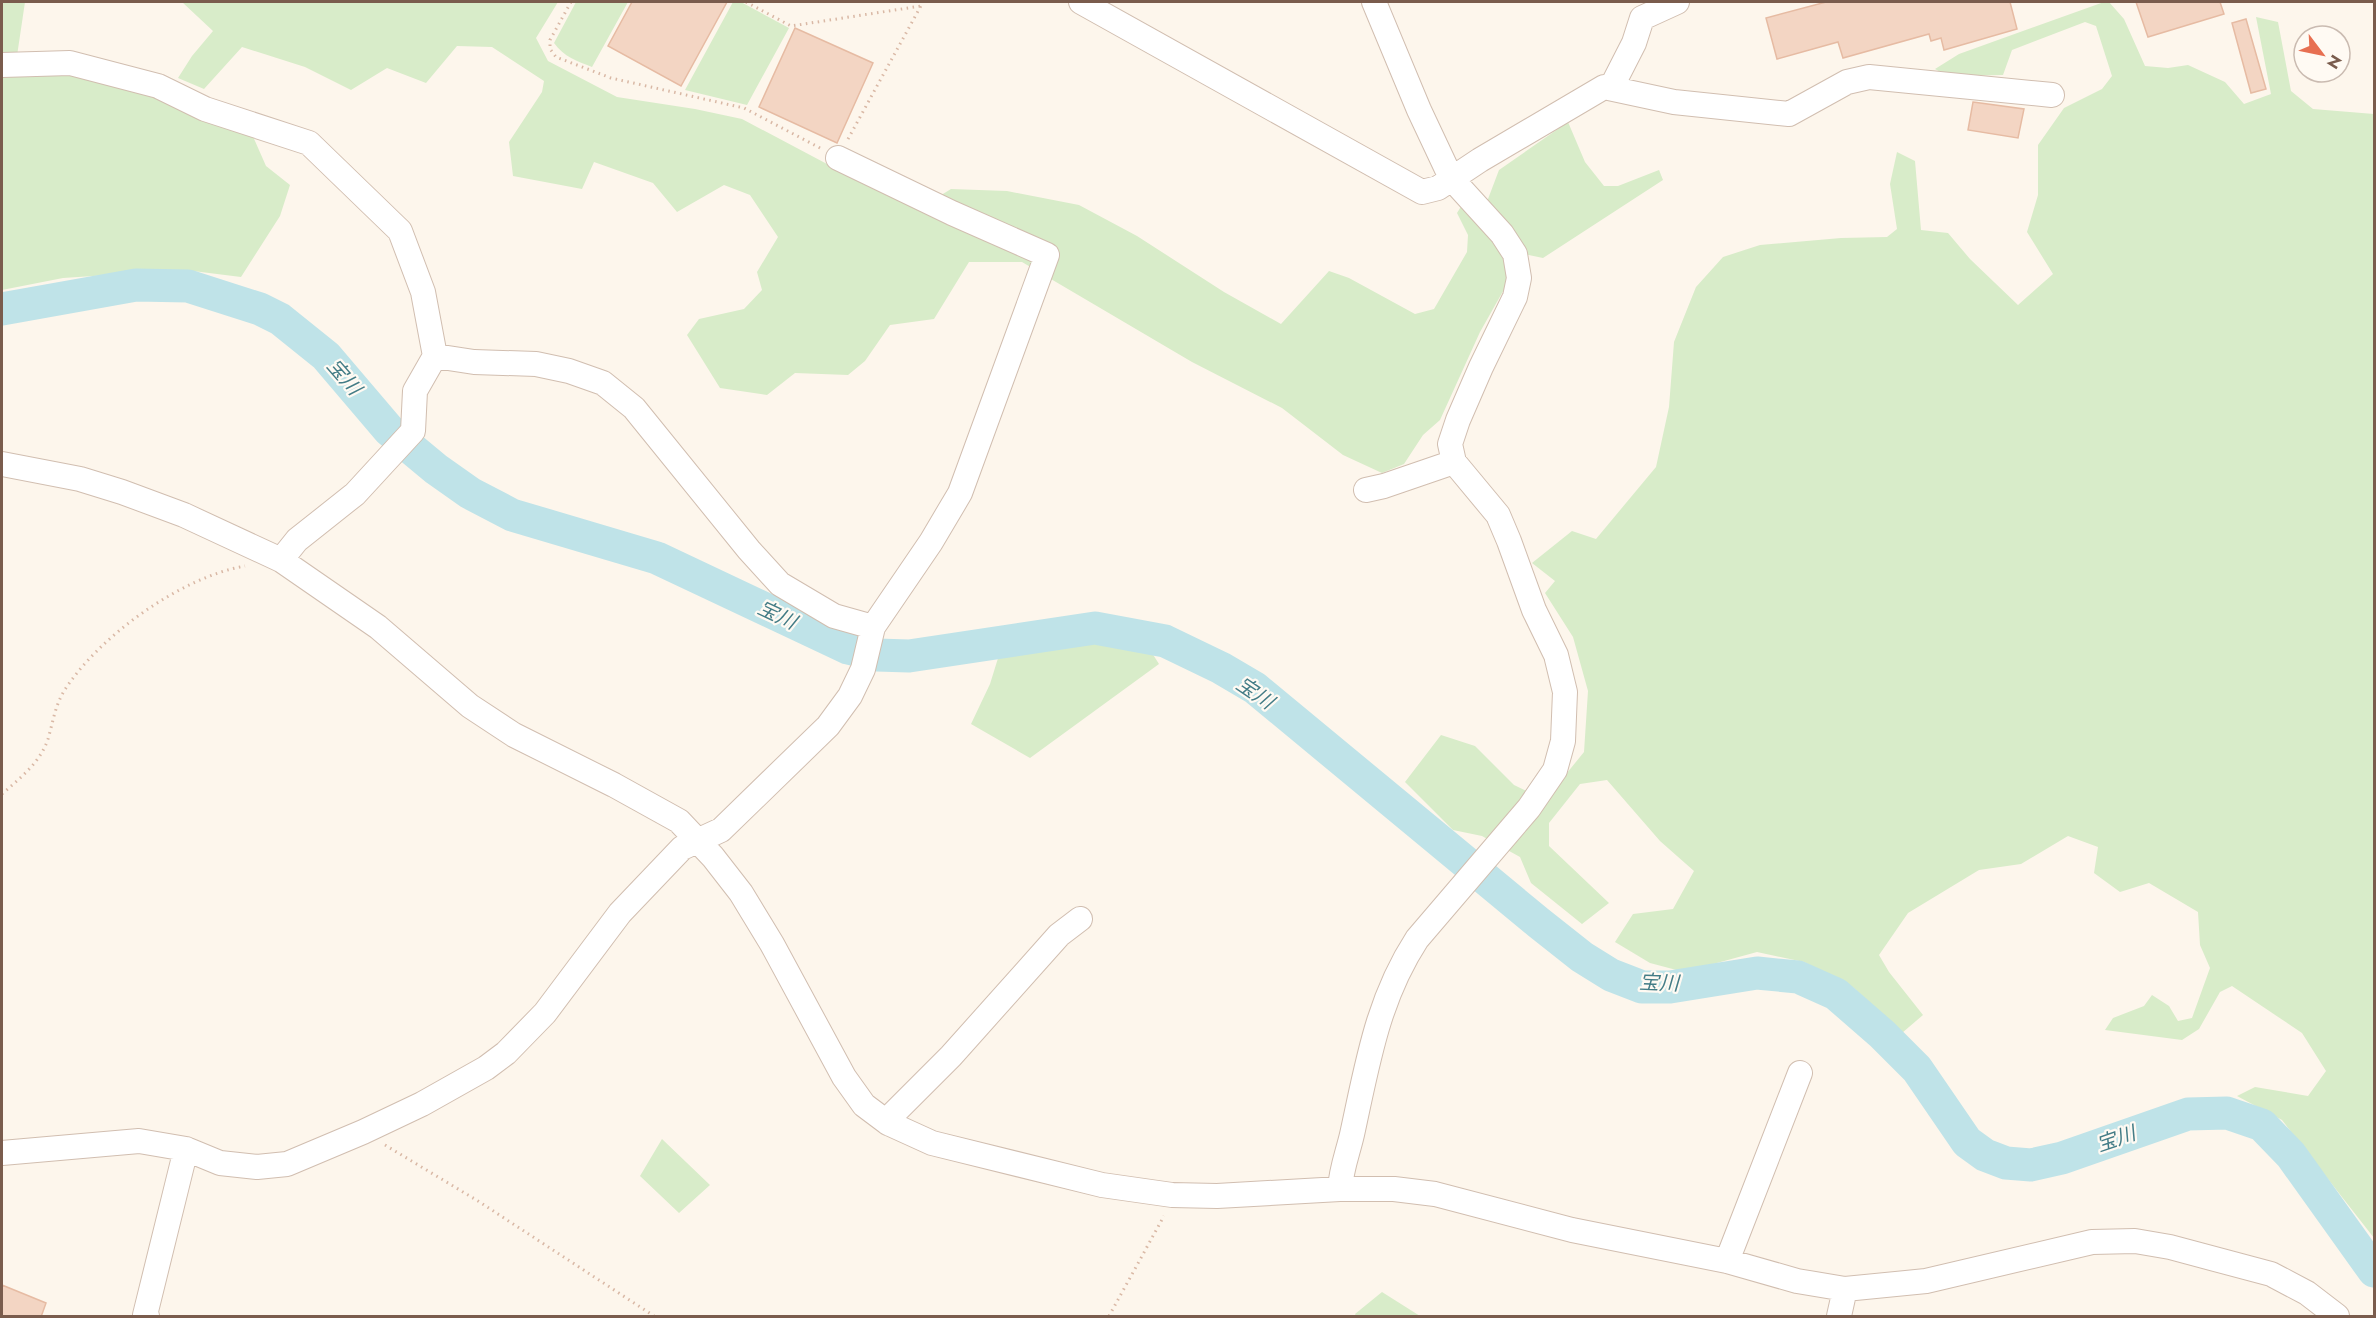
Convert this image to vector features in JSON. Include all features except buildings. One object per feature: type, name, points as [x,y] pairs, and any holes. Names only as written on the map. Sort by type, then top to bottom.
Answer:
[{"type":"street","points":[[1081,2],[1422,192],[1438,188],[1604,87],[1674,102],[1789,114],[1847,82],[1869,77],[2052,94]]},
{"type":"street","points":[[1340,1189],[1341,1175],[1381,1010],[1404,960],[1418,939],[1529,808],[1555,770],[1563,741],[1565,692],[1556,655],[1534,610],[1498,515],[1454,462],[1450,444],[1458,420],[1515,297],[1519,278],[1515,254],[1502,234],[1451,178],[1419,110],[1374,2]]},
{"type":"street","points":[[1611,88],[1634,43],[1642,18],[1677,2]]},
{"type":"street","points":[[2,65],[70,63],[158,87],[205,109],[309,143],[400,231],[423,292],[435,356],[415,392],[413,431],[355,494],[297,540],[281,560]]},
{"type":"street","points":[[2,1153],[139,1141],[186,1149],[220,1163],[256,1167],[287,1164],[363,1132],[458,1084],[506,1053],[544,1014],[620,914],[681,848],[721,830],[828,726],[850,696],[863,669],[873,627],[931,542],[960,493],[1047,255],[952,213],[838,158]]},
{"type":"street","points":[[435,356],[474,362],[536,364],[568,371],[603,383],[634,408],[749,550],[780,584],[834,616],[873,627]]},
{"type":"street","points":[[1365,490],[1384,486],[1454,462]]},
{"type":"street","points":[[2,464],[80,480],[122,492],[184,515],[281,560],[378,627],[470,706],[514,735],[614,784],[679,821],[713,857],[741,893],[772,944],[844,1077],[864,1105],[888,1123],[932,1143],[1102,1185],[1172,1195],[1217,1196],[1340,1189],[1394,1189],[1435,1194],[1572,1230],[1727,1261],[1797,1281],[1845,1289],[1926,1281],[2092,1242],[2135,1240],[2170,1246],[2271,1274],[2307,1293],[2337,1317]]},
{"type":"street","points":[[888,1123],[894,1113],[951,1056],[1059,935],[1080,919]]},
{"type":"street","points":[[1727,1261],[1800,1073]]},
{"type":"street","points":[[147,1317],[144,1315],[186,1149]]},
{"type":"street","points":[[1839,1317],[1845,1289]]},
{"type":"path","points":[[571,2],[550,40],[550,49],[556,57],[611,78],[744,108],[838,158],[922,4]]},
{"type":"path","points":[[746,2],[791,26],[922,4]]},
{"type":"path","points":[[2,794],[34,765],[47,740],[53,716],[64,691],[95,653],[145,610],[222,570],[246,566]]},
{"type":"path","points":[[363,1132],[477,1202],[654,1317]]},
{"type":"path","points":[[1109,1317],[1170,1204],[1172,1195]]},
{"type":"green space","points":[[2,2],[25,2],[14,76],[83,73],[158,95],[251,132],[266,166],[290,185],[280,216],[241,277],[185,270],[63,278],[2,290]]},
{"type":"green space","points":[[182,2],[558,2],[536,38],[548,61],[617,97],[742,119],[827,164],[925,205],[951,189],[1007,191],[1079,205],[1137,236],[1224,292],[1281,324],[1329,271],[1349,278],[1415,314],[1434,309],[1467,252],[1468,235],[1457,213],[1462,205],[1471,209],[1488,199],[1499,170],[1568,122],[1585,162],[1604,186],[1618,186],[1659,170],[1663,180],[1543,258],[1524,254],[1480,332],[1440,420],[1423,435],[1404,464],[1382,473],[1343,455],[1282,408],[1192,362],[1022,262],[969,262],[934,319],[890,325],[865,361],[848,375],[795,373],[767,395],[720,388],[687,335],[699,319],[744,309],[762,290],[757,272],[778,237],[750,195],[724,185],[677,212],[653,183],[594,162],[582,189],[513,176],[509,142],[542,92],[544,81],[492,47],[457,46],[426,83],[387,68],[351,90],[305,67],[242,47],[204,89],[178,78],[192,56],[213,31]]},
{"type":"green space","points":[[576,2],[628,2],[592,67],[566,55],[554,43]]},
{"type":"green space","points":[[733,2],[741,2],[789,28],[747,105],[685,90]]},
{"type":"green space","points":[[2109,2],[2124,19],[2145,66],[2168,68],[2188,65],[2225,82],[2244,104],[2271,94],[2256,17],[2278,22],[2291,91],[2313,109],[2374,114],[2374,1238],[2282,1120],[2237,1096],[2255,1087],[2308,1096],[2326,1071],[2302,1033],[2232,986],[2220,992],[2199,1029],[2182,1040],[2105,1030],[2113,1018],[2144,1006],[2152,995],[2169,1006],[2178,1021],[2192,1018],[2210,968],[2200,945],[2198,912],[2149,883],[2120,892],[2094,873],[2098,847],[2068,836],[2021,864],[1979,870],[1908,913],[1879,955],[1889,972],[1923,1015],[1902,1033],[1854,988],[1804,962],[1757,952],[1684,972],[1650,963],[1615,942],[1633,914],[1673,909],[1694,871],[1660,841],[1607,780],[1580,784],[1549,823],[1549,846],[1609,903],[1582,924],[1531,883],[1520,857],[1482,836],[1453,830],[1405,782],[1441,735],[1475,746],[1514,785],[1545,800],[1584,752],[1588,691],[1573,637],[1545,593],[1555,581],[1532,563],[1572,531],[1596,539],[1656,467],[1669,407],[1674,342],[1696,287],[1723,257],[1760,245],[1841,238],[1887,237],[1897,229],[1890,184],[1897,152],[1915,161],[1921,230],[1948,233],[1970,259],[2018,305],[2053,274],[2027,232],[2038,195],[2038,145],[2064,108],[2102,89],[2112,76],[2096,26],[2085,22],[2012,50],[2003,75],[1948,76],[1935,69],[1959,54]]},
{"type":"green space","points":[[1082,642],[1124,645],[1152,653],[1159,664],[1030,758],[971,724],[990,684],[999,655]]},
{"type":"green space","points":[[662,1139],[710,1185],[679,1213],[640,1176]]},
{"type":"green space","points":[[1382,1292],[1420,1316],[1356,1316],[1355,1314]]},
{"type":"waterway","name":"宝川","points":[[2,309],[136,285],[188,286],[260,309],[280,319],[326,356],[389,430],[436,469],[470,493],[512,515],[657,558],[848,648],[877,655],[909,656],[1095,628],[1165,641],[1221,668],[1255,688],[1539,923],[1582,957],[1611,975],[1642,987],[1670,987],[1757,973],[1798,977],[1836,994],[1882,1034],[1917,1069],[1967,1142],[1985,1155],[2006,1163],[2031,1165],[2062,1158],[2188,1114],[2227,1113],[2262,1125],[2291,1155],[2374,1271]]}]
